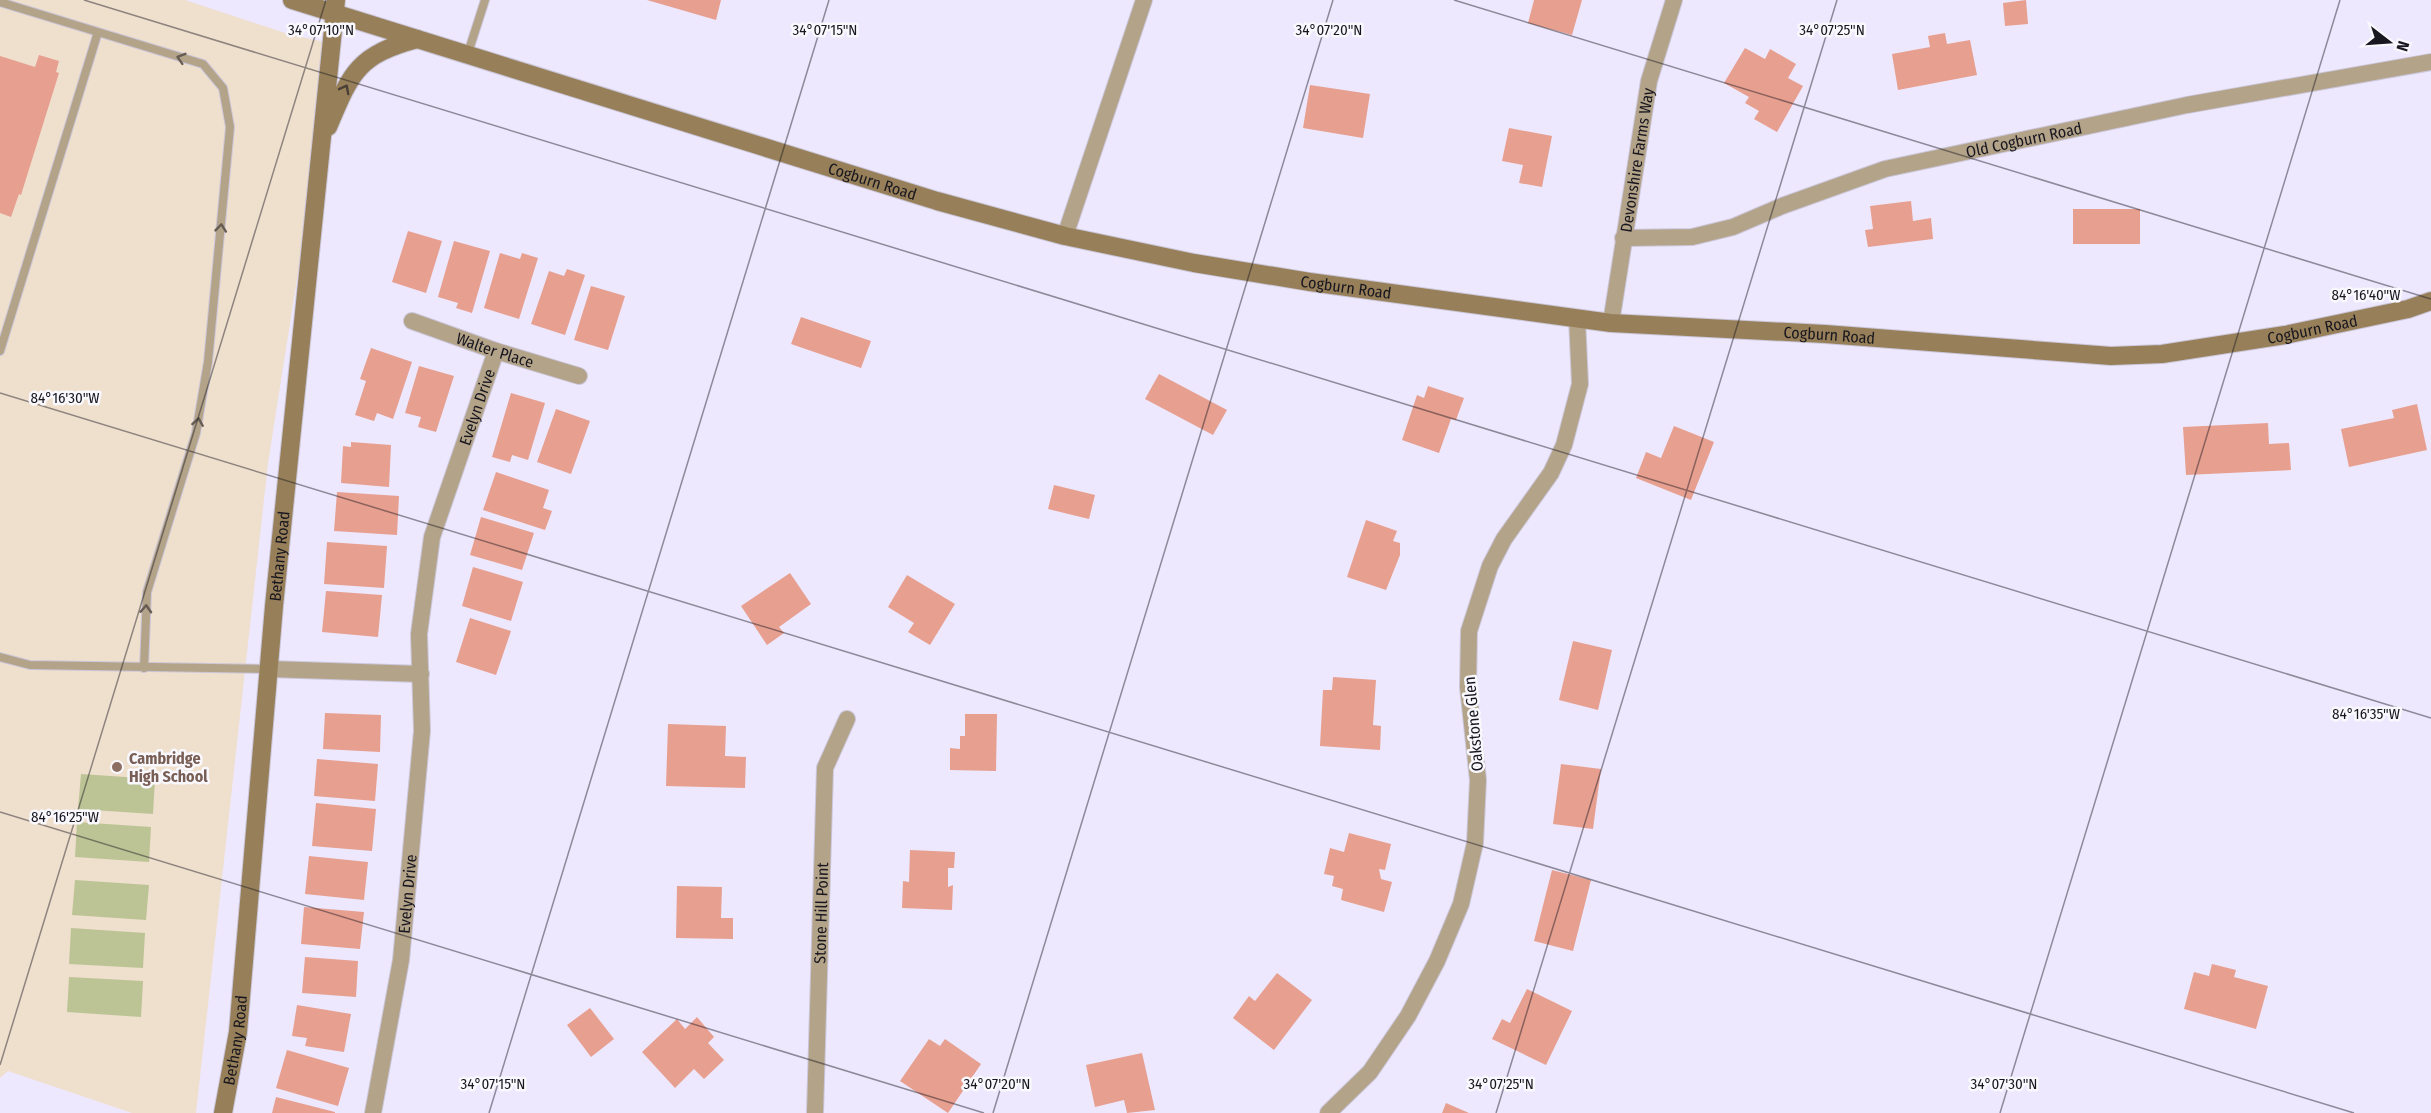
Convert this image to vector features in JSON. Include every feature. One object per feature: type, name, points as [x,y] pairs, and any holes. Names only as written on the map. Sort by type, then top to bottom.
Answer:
[{"type":"street","name":"Cogburn Road","points":[[292,0],[335,7],[417,39],[468,53],[937,201],[1065,236],[1194,263],[1311,282],[1611,323],[1825,334],[2111,356],[2162,354],[2285,336],[2408,309],[2431,301]]},
{"type":"street","points":[[1065,236],[1144,0]]},
{"type":"street","name":"Devonshire Farms Way","points":[[1611,323],[1649,81],[1674,0]]},
{"type":"street","name":"Bethany Road","points":[[223,1113],[238,1032],[268,669],[335,7]]},
{"type":"street","points":[[321,142],[356,69],[374,55],[394,45],[417,39]]},
{"type":"street","name":"Old Cogburn Road","points":[[1623,238],[1692,237],[1733,228],[1782,206],[1885,169],[2187,105],[2431,62]]},
{"type":"street","name":"Oakstone Glen","points":[[1328,1113],[1370,1072],[1396,1034],[1437,961],[1461,904],[1475,843],[1478,780],[1468,687],[1469,631],[1490,567],[1510,530],[1551,473],[1564,445],[1580,384],[1577,318]]},
{"type":"street","name":"Walter Place","points":[[412,321],[496,351],[579,376]]},
{"type":"street","name":"Evelyn Drive","points":[[373,1113],[400,960],[422,731],[419,634],[432,537],[496,351]]},
{"type":"street","points":[[268,669],[421,674]]},
{"type":"street","name":"Stone Hill Point","points":[[815,1113],[825,768],[847,719]]},
{"type":"lane","points":[[468,53],[485,0]]},
{"type":"lane","points":[[0,2],[202,64],[223,88],[230,127],[208,362],[196,433],[147,592],[144,668]]},
{"type":"lane","points":[[0,351],[98,32]]},
{"type":"lane","points":[[0,657],[30,665],[268,669]]},
{"type":"shaded area","name":"Cambridge High School","points":[[0,0],[185,0],[288,34],[334,44],[268,463],[196,1113],[132,1113],[8,1071],[0,1078]]},
{"type":"green space","points":[[81,774],[155,779],[153,814],[78,809]]},
{"type":"green space","points":[[77,822],[151,827],[149,862],[75,857]]},
{"type":"green space","points":[[75,880],[149,885],[146,920],[72,915]]},
{"type":"green space","points":[[71,928],[145,933],[143,968],[69,964]]},
{"type":"green space","points":[[69,977],[143,981],[141,1017],[67,1012]]},
{"type":"building","points":[[647,0],[721,0],[716,20]]},
{"type":"building","points":[[1534,0],[1582,0],[1572,35],[1528,23]]},
{"type":"building","points":[[2026,0],[2028,24],[2005,26],[2003,3]]},
{"type":"building","points":[[1945,33],[1947,44],[1970,40],[1977,75],[1898,90],[1892,54],[1930,47],[1928,36]]},
{"type":"building","points":[[1745,48],[1765,59],[1770,49],[1796,64],[1788,78],[1803,86],[1777,132],[1754,119],[1759,111],[1745,103],[1749,97],[1724,83]]},
{"type":"building","points":[[39,55],[59,61],[56,72],[59,73],[21,195],[19,194],[11,217],[0,213],[0,56],[35,67]]},
{"type":"building","points":[[1310,85],[1370,94],[1363,138],[1303,128]]},
{"type":"building","points":[[1509,128],[1552,136],[1542,187],[1519,183],[1523,165],[1502,161]]},
{"type":"building","points":[[1911,201],[1913,221],[1931,218],[1933,239],[1868,247],[1865,230],[1873,229],[1870,206]]},
{"type":"building","points":[[2073,209],[2140,209],[2140,244],[2073,244]]},
{"type":"building","points":[[408,231],[442,241],[426,293],[392,282]]},
{"type":"building","points":[[454,241],[490,251],[472,313],[456,308],[458,303],[438,297]]},
{"type":"building","points":[[500,253],[520,259],[522,253],[538,258],[519,319],[484,308]]},
{"type":"building","points":[[567,269],[585,275],[565,335],[531,324],[549,271],[564,276]]},
{"type":"building","points":[[591,286],[625,296],[608,350],[574,340]]},
{"type":"building","points":[[801,317],[871,341],[861,368],[791,344]]},
{"type":"building","points":[[371,348],[412,362],[393,419],[377,413],[374,421],[355,415],[366,381],[360,379]]},
{"type":"building","points":[[419,366],[454,376],[436,432],[418,427],[421,417],[405,413]]},
{"type":"building","points":[[1159,374],[1227,410],[1213,435],[1145,399]]},
{"type":"building","points":[[1428,386],[1464,398],[1456,420],[1451,419],[1439,453],[1402,440],[1417,395],[1424,398]]},
{"type":"building","points":[[511,393],[545,403],[528,460],[512,455],[510,462],[492,457]]},
{"type":"building","points":[[2417,404],[2427,450],[2349,467],[2341,429],[2394,418],[2392,410]]},
{"type":"building","points":[[556,409],[590,421],[571,474],[537,462]]},
{"type":"building","points":[[2268,423],[2269,444],[2289,443],[2291,470],[2186,475],[2183,427]]},
{"type":"building","points":[[1674,426],[1714,442],[1691,500],[1636,478],[1646,452],[1661,458]]},
{"type":"building","points":[[351,442],[391,445],[389,487],[341,483],[343,446],[351,447]]},
{"type":"building","points":[[496,472],[549,490],[543,508],[552,511],[545,530],[483,510]]},
{"type":"building","points":[[1054,485],[1095,495],[1089,519],[1048,509]]},
{"type":"building","points":[[337,492],[399,496],[397,535],[334,531]]},
{"type":"building","points":[[481,517],[534,533],[522,570],[470,555]]},
{"type":"building","points":[[1366,520],[1397,531],[1393,541],[1400,543],[1400,555],[1386,590],[1347,577]]},
{"type":"building","points":[[327,542],[387,546],[384,588],[324,584]]},
{"type":"building","points":[[473,567],[523,582],[511,621],[462,606]]},
{"type":"building","points":[[790,573],[811,604],[779,627],[784,633],[767,645],[741,606]]},
{"type":"building","points":[[907,575],[955,604],[930,645],[908,632],[914,623],[888,607]]},
{"type":"building","points":[[326,591],[382,595],[378,637],[322,632]]},
{"type":"building","points":[[470,618],[511,631],[496,675],[456,662]]},
{"type":"building","points":[[1573,641],[1612,650],[1598,710],[1559,700]]},
{"type":"building","points":[[1333,677],[1376,680],[1373,725],[1381,726],[1380,750],[1320,746],[1323,690],[1332,690]]},
{"type":"building","points":[[325,713],[381,715],[380,752],[323,749]]},
{"type":"building","points":[[965,714],[997,714],[996,771],[950,770],[950,748],[960,749],[960,736],[965,736]]},
{"type":"building","points":[[668,724],[726,726],[725,756],[746,757],[745,788],[666,786]]},
{"type":"building","points":[[317,759],[378,764],[375,801],[314,796]]},
{"type":"building","points":[[1561,764],[1601,769],[1593,829],[1553,824]]},
{"type":"building","points":[[316,803],[376,809],[372,851],[312,846]]},
{"type":"building","points":[[1349,833],[1391,844],[1385,870],[1379,869],[1381,879],[1392,882],[1384,912],[1341,900],[1343,889],[1332,886],[1334,876],[1324,874],[1330,848],[1344,852]]},
{"type":"building","points":[[910,850],[955,852],[954,868],[948,868],[948,887],[953,885],[952,910],[902,908],[903,881],[909,882]]},
{"type":"building","points":[[309,856],[368,862],[364,900],[305,894]]},
{"type":"building","points":[[1552,870],[1591,880],[1573,951],[1534,941]]},
{"type":"building","points":[[677,886],[722,887],[721,918],[733,918],[733,939],[676,938]]},
{"type":"building","points":[[304,907],[364,912],[360,949],[301,944]]},
{"type":"building","points":[[305,957],[358,961],[356,997],[302,993]]},
{"type":"building","points":[[2212,964],[2236,970],[2234,977],[2268,986],[2256,1029],[2184,1009],[2194,972],[2209,976]]},
{"type":"building","points":[[1277,973],[1312,1000],[1274,1050],[1233,1018],[1249,996],[1255,1001]]},
{"type":"building","points":[[1527,989],[1572,1011],[1546,1065],[1492,1039],[1502,1019],[1510,1023]]},
{"type":"building","points":[[297,1005],[351,1014],[344,1052],[305,1046],[307,1038],[292,1036]]},
{"type":"building","points":[[590,1008],[614,1039],[591,1057],[567,1025]]},
{"type":"building","points":[[697,1017],[714,1037],[708,1043],[724,1060],[704,1079],[694,1069],[675,1088],[642,1052],[677,1019],[685,1029]]},
{"type":"building","points":[[929,1039],[940,1046],[945,1039],[981,1064],[948,1113],[900,1081]]},
{"type":"building","points":[[287,1050],[349,1068],[338,1106],[276,1088]]},
{"type":"building","points":[[1142,1053],[1155,1110],[1127,1113],[1124,1100],[1095,1107],[1086,1065]]},
{"type":"building","points":[[276,1097],[335,1112],[335,1113],[272,1113]]},
{"type":"building","points":[[1446,1103],[1469,1113],[1442,1113]]},
{"type":"place","name":"Cambridge High School","points":[[117,767]]}]
